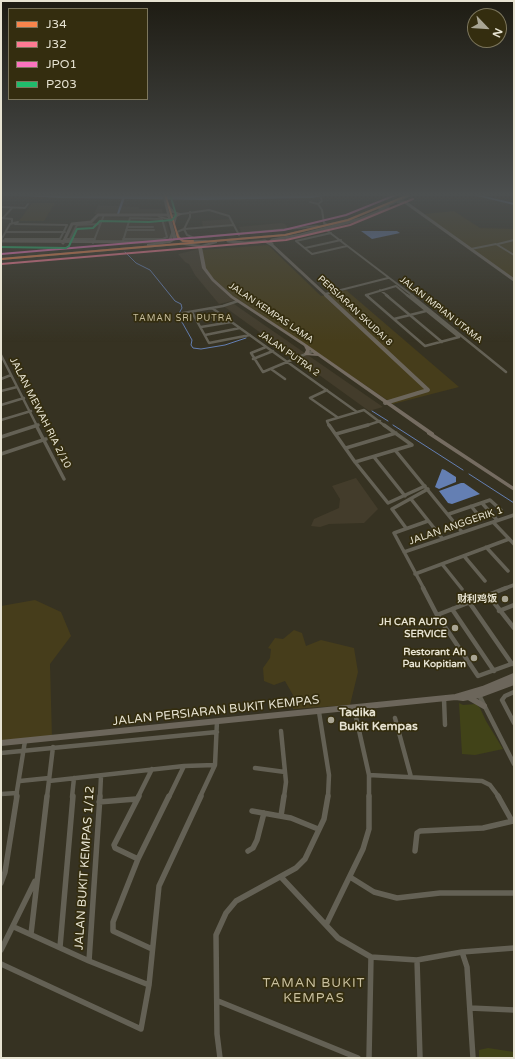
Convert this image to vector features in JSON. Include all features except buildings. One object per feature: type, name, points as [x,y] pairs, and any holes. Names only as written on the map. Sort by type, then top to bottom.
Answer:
[{"type":"highway","points":[[1,257],[171,243]]},
{"type":"highway","points":[[1,257],[193,243]]},
{"type":"main road","points":[[148,245],[157,243]]},
{"type":"main road","points":[[184,244],[198,245],[201,248],[209,243]]},
{"type":"main road","name":"JALAN KEMPAS LAMA","points":[[201,248],[202,262],[208,274],[223,290],[386,403],[514,489]]},
{"type":"main road","points":[[302,344],[308,350],[306,354],[315,354],[327,361]]},
{"type":"main road","points":[[393,407],[396,400]]},
{"type":"main road","name":"JALAN KEMPAS LAMA","points":[[386,403],[432,434]]},
{"type":"street","points":[[299,243],[312,254],[348,246]]},
{"type":"street","points":[[305,248],[326,243]]},
{"type":"street","name":"JALAN IMPIAN UTAMA","points":[[345,243],[506,372]]},
{"type":"street","points":[[463,243],[514,280]]},
{"type":"street","points":[[471,249],[496,244],[514,255]]},
{"type":"street","name":"PERSIARAN SKUDAI 8","points":[[272,245],[426,388],[426,392],[396,400]]},
{"type":"street","points":[[324,293],[387,277]]},
{"type":"street","points":[[396,286],[459,337],[425,346],[366,296],[367,293],[380,290],[396,286]]},
{"type":"street","points":[[380,290],[442,342]]},
{"type":"street","points":[[184,314],[238,301]]},
{"type":"street","name":"JALAN PUTRA 2","points":[[212,308],[357,412]]},
{"type":"street","points":[[394,319],[426,311]]},
{"type":"street","points":[[192,312],[211,343],[250,335]]},
{"type":"street","points":[[197,320],[221,315]]},
{"type":"street","points":[[201,328],[231,322]]},
{"type":"street","points":[[205,335],[240,328]]},
{"type":"street","points":[[266,347],[251,353],[262,372],[266,372],[313,351]]},
{"type":"street","points":[[254,359],[272,351]]},
{"type":"street","name":"JALAN MEWAH RIA 2/10","points":[[1,355],[46,439],[64,479]]},
{"type":"street","points":[[1,365],[6,364]]},
{"type":"street","points":[[271,369],[285,379]]},
{"type":"street","points":[[1,379],[11,376]]},
{"type":"street","points":[[1,391],[17,386]]},
{"type":"street","points":[[327,390],[310,398],[337,417]]},
{"type":"street","points":[[1,405],[24,398]]},
{"type":"street","points":[[386,403],[396,400]]},
{"type":"street","points":[[355,462],[412,445],[364,410],[328,420],[336,435],[355,462],[386,502],[390,503],[425,486]]},
{"type":"street","points":[[1,420],[31,411]]},
{"type":"street","points":[[336,435],[380,421]]},
{"type":"street","points":[[1,437],[38,425]]},
{"type":"street","points":[[346,448],[396,433]]},
{"type":"street","points":[[1,454],[46,439]]},
{"type":"street","points":[[395,450],[449,514],[462,532]]},
{"type":"street","points":[[374,456],[405,496]]},
{"type":"street","points":[[406,528],[392,510],[428,489]]},
{"type":"street","points":[[411,499],[442,538]]},
{"type":"street","points":[[449,514],[490,500],[501,510]]},
{"type":"street","points":[[482,503],[514,544]]},
{"type":"street","points":[[471,506],[480,517]]},
{"type":"street","name":"JALAN ANGGERIK 1","points":[[404,552],[514,515]]},
{"type":"street","points":[[428,521],[394,532],[437,615],[475,673],[480,676],[513,663],[469,602]]},
{"type":"street","points":[[415,574],[509,539]]},
{"type":"street","points":[[486,547],[508,571]]},
{"type":"street","points":[[464,556],[485,580]]},
{"type":"street","points":[[442,564],[462,589]]},
{"type":"street","points":[[437,615],[514,585]]},
{"type":"street","points":[[488,595],[513,627]]},
{"type":"street","points":[[499,611],[514,605]]},
{"type":"street","points":[[452,609],[494,671]]},
{"type":"street","name":"JALAN PERSIARAN BUKIT KEMPAS","points":[[456,697],[468,697],[514,676]]},
{"type":"street","name":"JALAN PERSIARAN BUKIT KEMPAS","points":[[1,744],[444,699],[478,693],[514,682]]},
{"type":"street","points":[[514,692],[505,696],[502,700],[514,723]]},
{"type":"street","points":[[478,693],[514,764]]},
{"type":"street","points":[[468,697],[484,706]]},
{"type":"street","points":[[444,699],[445,725]]},
{"type":"street","points":[[220,1058],[217,1034],[218,1001],[215,961],[216,936],[226,913],[236,901],[246,894],[296,868],[305,859],[314,843],[318,829],[324,819],[329,781],[319,712]]},
{"type":"street","points":[[326,925],[350,877],[366,841],[369,829],[369,775],[356,717]]},
{"type":"street","points":[[396,718],[411,777]]},
{"type":"street","points":[[1,964],[140,1029],[149,985],[160,886],[215,765],[217,721]]},
{"type":"street","points":[[1,753],[217,732]]},
{"type":"street","points":[[281,732],[286,782],[281,816]]},
{"type":"street","points":[[1,883],[5,872],[25,741]]},
{"type":"street","points":[[31,934],[52,747]]},
{"type":"street","points":[[20,781],[101,776],[152,769],[215,765]]},
{"type":"street","points":[[152,949],[113,931],[113,927],[126,885],[184,766]]},
{"type":"street","points":[[255,768],[285,772]]},
{"type":"street","points":[[138,859],[115,848],[114,845],[152,769]]},
{"type":"street","points":[[369,775],[482,781],[490,785],[497,793],[513,821],[483,828],[420,831],[417,833],[415,850]]},
{"type":"street","name":"JALAN BUKIT KEMPAS 1/12","points":[[89,961],[101,776]]},
{"type":"street","points":[[60,948],[74,778]]},
{"type":"street","points":[[1,794],[17,793]]},
{"type":"street","points":[[99,802],[136,800]]},
{"type":"street","points":[[252,811],[300,821],[318,829]]},
{"type":"street","points":[[248,851],[253,848],[257,840],[264,813]]},
{"type":"street","points":[[1,950],[14,927],[37,876]]},
{"type":"street","points":[[281,877],[338,938],[371,957],[417,960],[462,952],[514,948]]},
{"type":"street","points":[[350,877],[374,892],[397,898],[440,894],[514,893]]},
{"type":"street","points":[[14,927],[89,961],[149,985]]},
{"type":"street","points":[[462,952],[467,967],[473,1058]]},
{"type":"street","points":[[369,1058],[371,957]]},
{"type":"street","points":[[417,960],[420,1058]]},
{"type":"street","points":[[218,1001],[358,1058]]},
{"type":"street","points":[[470,1008],[514,1010]]},
{"type":"shaded area","points":[[464,243],[514,243],[514,281]]},
{"type":"shaded area","points":[[268,245],[321,296],[346,290],[459,387],[393,404],[233,296],[211,276],[203,264],[202,250]]},
{"type":"shaded area","points":[[199,249],[207,274],[236,300],[219,304],[195,275],[189,264],[185,262],[178,254]]},
{"type":"shaded area","points":[[231,302],[383,407],[369,411],[222,305]]},
{"type":"shaded area","points":[[356,478],[378,509],[364,523],[329,524],[320,527],[311,526],[314,519],[339,508],[340,499],[332,486]]},
{"type":"shaded area","points":[[35,600],[61,612],[71,636],[50,664],[52,738],[1,743],[1,606]]},
{"type":"shaded area","points":[[294,630],[302,633],[306,646],[321,640],[354,648],[358,672],[350,705],[293,709],[293,695],[285,681],[274,685],[264,681],[263,668],[270,658],[271,649],[268,648],[275,638],[283,639]]},
{"type":"green space","points":[[459,703],[463,705],[476,704],[480,708],[503,749],[475,755],[462,754]]},
{"type":"green space","points":[[488,1048],[514,1052],[514,1058],[479,1058],[479,1050]]},
{"type":"water","points":[[442,469],[456,477],[456,482],[439,489],[435,487]]},
{"type":"water","points":[[464,483],[480,494],[452,504],[448,503],[439,491]]},
{"type":"waterway","points":[[125,252],[136,263],[150,270],[175,301],[181,304],[182,308],[178,315],[192,340],[191,345],[193,348],[201,349],[225,345],[246,338]]},
{"type":"waterway","points":[[372,411],[388,421]]},
{"type":"waterway","points":[[393,425],[463,470]]},
{"type":"waterway","points":[[469,474],[514,503]]},
{"type":"transit line","name":"P203","points":[[1,247],[66,248],[70,243]]},
{"type":"transit line","name":"JPO1","points":[[1,254],[126,243]]},
{"type":"transit line","name":"J34","points":[[1,259],[185,243]]},
{"type":"transit line","name":"J32","points":[[1,264],[245,243]]},
{"type":"place","name":"财利鸡饭","points":[[505,599]]},
{"type":"place","name":"JH CAR AUTO SERVICE","points":[[455,628]]},
{"type":"place","name":"Restorant Ah Pau Kopitiam","points":[[474,658]]},
{"type":"place","name":"Tadika Bukit Kempas","points":[[331,720]]},
{"type":"district","name":"TAMAN SRI PUTRA","points":[[183,319]]},
{"type":"district","name":"TAMAN BUKIT KEMPAS","points":[[314,992]]}]
